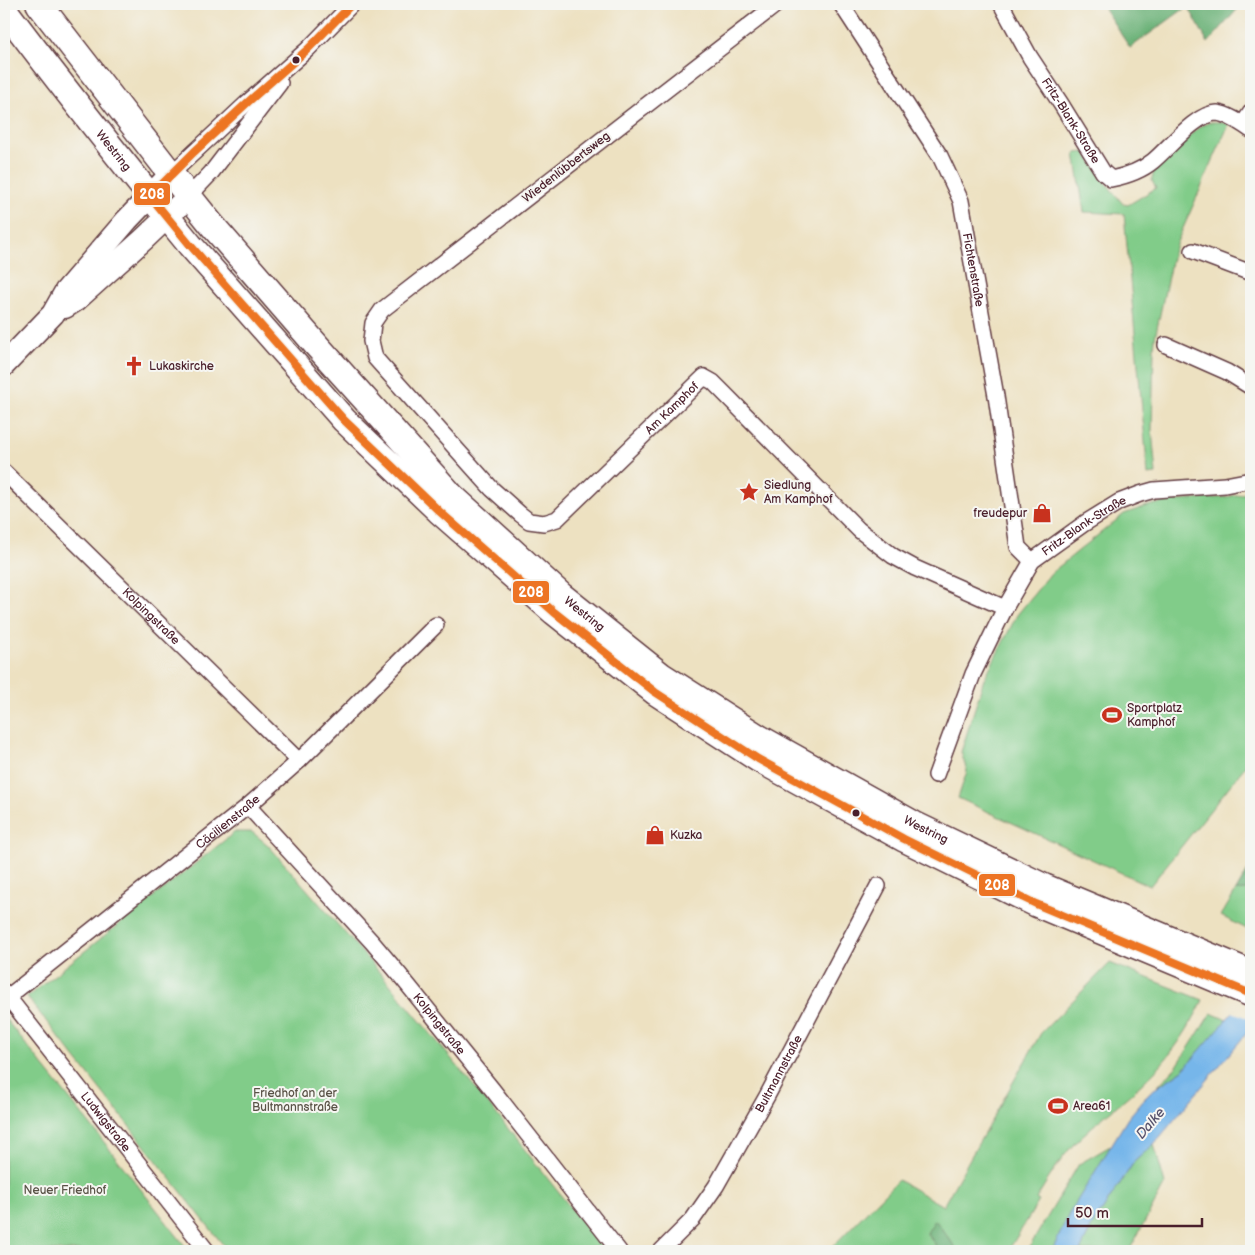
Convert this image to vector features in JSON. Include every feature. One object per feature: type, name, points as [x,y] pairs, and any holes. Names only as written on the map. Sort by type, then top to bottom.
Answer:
[{"type":"main road","name":"Westring","points":[[39,4],[212,225],[318,347],[452,496],[562,596],[661,675],[760,738],[914,824],[1250,986]]},
{"type":"main road","name":"Westring","points":[[4,9],[122,162],[190,245],[344,420],[439,511],[554,612],[655,692],[758,759],[904,839],[1036,904],[1250,986]]},
{"type":"main road","points":[[54,314],[66,291],[171,174]]},
{"type":"main road","points":[[4,365],[54,314],[76,300],[189,196]]},
{"type":"street","points":[[171,174],[308,49],[352,4]]},
{"type":"street","name":"Wiedenlübbertsweg","points":[[370,342],[373,323],[382,310],[777,4]]},
{"type":"street","name":"Fichtenstraße","points":[[841,4],[940,156],[960,201],[996,396],[1018,547],[1032,561]]},
{"type":"street","name":"Fritz-Blank-Straße","points":[[1001,4],[1030,57],[1103,172],[1111,179],[1128,175],[1152,162],[1197,120],[1216,113],[1248,122]]},
{"type":"street","points":[[189,196],[210,173],[308,49]]},
{"type":"street","points":[[1193,251],[1251,273]]},
{"type":"street","name":"Am Kamphof","points":[[370,342],[375,358],[385,371],[492,489],[529,521],[544,523],[557,519],[704,377],[719,387],[859,530],[893,556],[915,568],[1005,608]]},
{"type":"street","points":[[1166,345],[1226,372],[1251,387]]},
{"type":"street","name":"Kolpingstraße","points":[[4,472],[299,761]]},
{"type":"street","name":"Fritz-Blank-Straße","points":[[936,775],[973,674],[1005,608],[1032,561],[1085,523],[1119,502],[1154,490],[1225,485],[1251,480]]},
{"type":"street","name":"Cäcilienstraße","points":[[5,996],[248,806],[299,761],[436,625]]},
{"type":"street","name":"Kolpingstraße","points":[[248,806],[399,974],[619,1251]]},
{"type":"street","name":"Bultmannstraße","points":[[662,1251],[693,1219],[716,1186],[767,1096],[878,886]]},
{"type":"street","name":"Ludwigstraße","points":[[5,996],[207,1251]]},
{"type":"green space","points":[[1101,4],[1242,4],[1208,43],[1188,6],[1130,48]]},
{"type":"green space","points":[[1211,122],[1229,124],[1173,253],[1155,338],[1152,430],[1156,474],[1148,475],[1124,214],[1084,212],[1075,153],[1085,152],[1110,188],[1123,204],[1128,205],[1156,188],[1152,181],[1154,168],[1200,126]]},
{"type":"green space","name":"Sportplatz Kamphof","points":[[1251,492],[1251,759],[1150,886],[958,798],[967,771],[961,752],[984,679],[1017,615],[1051,573],[1124,514],[1164,502],[1226,497]]},
{"type":"green space","name":"Friedhof an der Bultmannstraße","points":[[235,832],[252,832],[268,845],[388,982],[483,1097],[605,1251],[228,1251],[27,997]]},
{"type":"green space","points":[[1251,865],[1251,889],[1236,891]]},
{"type":"green space","points":[[1251,889],[1251,931],[1221,916],[1236,891]]},
{"type":"green space","name":"Area61","points":[[1110,963],[1203,1000],[1181,1039],[1161,1065],[1068,1151],[1036,1199],[1039,1201],[1008,1251],[958,1251],[935,1220],[927,1234],[940,1251],[828,1251],[898,1180],[943,1206],[1041,1033]]},
{"type":"green space","points":[[1211,1013],[1227,1020],[1183,1070],[1157,1087],[1177,1066]]},
{"type":"green space","name":"Neuer Friedhof","points":[[4,1017],[100,1137],[189,1251],[4,1251]]},
{"type":"green space","points":[[1154,1144],[1165,1184],[1129,1251],[1080,1251],[1092,1226],[1134,1162]]},
{"type":"green space","points":[[1112,1145],[1069,1214],[1052,1251],[1027,1251],[1079,1164]]},
{"type":"green space","points":[[935,1220],[958,1251],[940,1251],[927,1233]]},
{"type":"water","name":"Dalke","points":[[1251,991],[1251,1028],[1154,1144],[1134,1162],[1092,1226],[1080,1251],[1052,1251],[1069,1214],[1128,1118],[1150,1092],[1183,1070]]},
{"type":"pier","points":[[1251,989],[1251,1019],[1232,1012]]},
{"type":"transit line","name":"208","points":[[352,4],[308,49],[194,152],[150,196],[190,245],[344,420],[439,511],[554,612],[655,692],[758,759],[904,839],[1036,904],[1251,994]]},
{"type":"place","name":"Lukaskirche","points":[[134,366]]},
{"type":"place","name":"Siedlung Am Kamphof","points":[[749,492]]},
{"type":"place","name":"freudepur","points":[[1042,513]]},
{"type":"place","name":"Sportplatz Kamphof","points":[[1112,715]]},
{"type":"place","name":"Kuzka","points":[[655,835]]},
{"type":"place","name":"Area61","points":[[1058,1106]]}]
